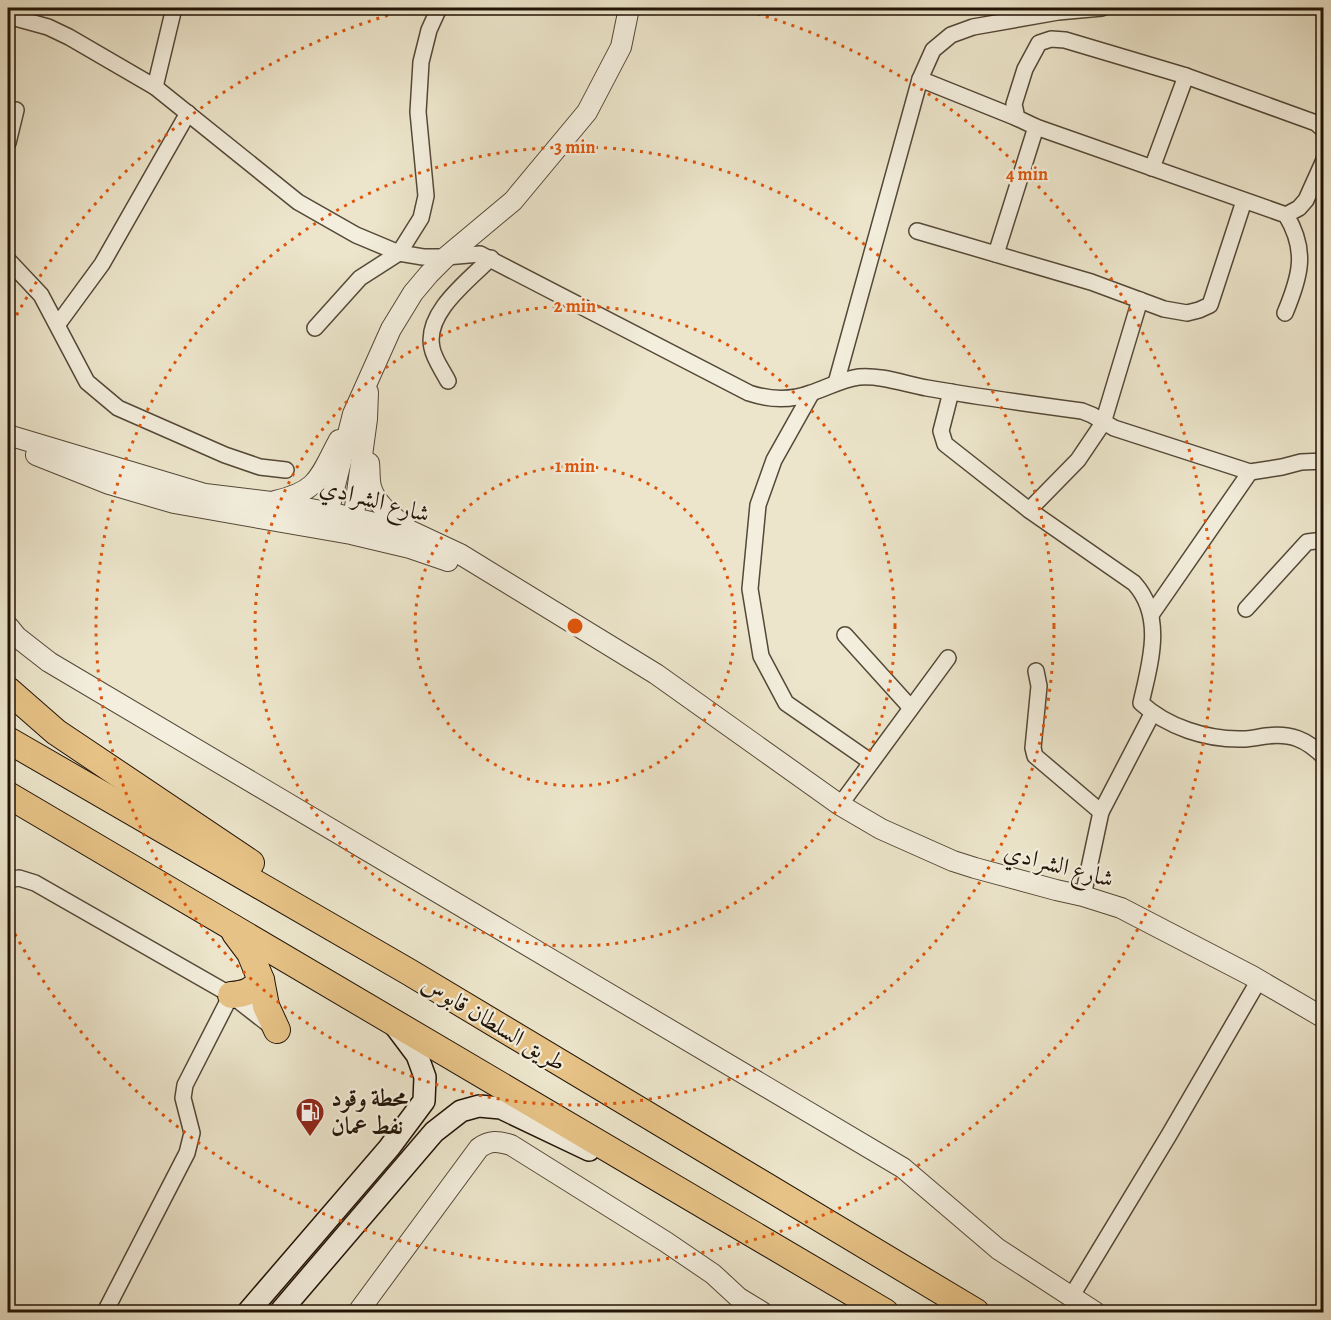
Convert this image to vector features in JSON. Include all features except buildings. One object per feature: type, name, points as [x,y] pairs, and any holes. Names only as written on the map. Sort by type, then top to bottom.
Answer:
[{"type":"highway","points":[[8,690],[56,732],[409,972]]},
{"type":"highway","name":"طريق السلطان قابوس","points":[[8,740],[409,972],[976,1312]]},
{"type":"highway","name":"طريق السلطان قابوس","points":[[8,795],[885,1312]]},
{"type":"highway","points":[[232,927],[250,953],[261,980],[266,1006],[277,1030]]},
{"type":"highway","points":[[231,995],[254,989],[261,980]]},
{"type":"main road","points":[[248,1312],[389,1148],[424,1101],[425,1077],[417,1055],[392,1022]]},
{"type":"main road","points":[[280,1312],[434,1132],[461,1111],[479,1106],[501,1108],[524,1118],[725,1218]]},
{"type":"street","points":[[155,87],[174,8]]},
{"type":"street","points":[[315,328],[360,278],[399,253],[421,218],[426,196],[417,112],[420,62],[429,30],[439,8]]},
{"type":"street","points":[[326,520],[369,383],[394,323],[413,294],[446,257],[513,201],[587,112],[621,47],[629,8]]},
{"type":"street","points":[[836,383],[920,79],[933,50],[951,35],[984,25],[1058,12],[1102,8]]},
{"type":"street","points":[[8,16],[48,27],[69,37],[155,87],[298,202],[356,235],[399,253],[423,257],[480,254],[491,258],[748,393],[763,398],[783,400],[811,394],[836,383],[859,377],[883,379],[951,392],[1082,411],[1103,423],[1250,472],[1301,462],[1323,461]]},
{"type":"street","points":[[1017,118],[1014,104],[1025,69],[1039,43],[1052,39],[1065,40],[1186,76],[1316,123],[1323,130]]},
{"type":"street","points":[[1152,168],[1186,76]]},
{"type":"street","points":[[920,79],[1036,127],[1286,215],[1294,229],[1300,264],[1296,286],[1285,313]]},
{"type":"street","points":[[8,143],[16,110]]},
{"type":"street","points":[[58,324],[102,264],[188,113]]},
{"type":"street","points":[[996,254],[1036,127]]},
{"type":"street","points":[[1286,215],[1299,208],[1306,200],[1323,160]]},
{"type":"street","points":[[917,231],[1091,282],[1164,309],[1187,313],[1210,305],[1244,201]]},
{"type":"street","points":[[448,381],[432,348],[432,328],[443,305],[491,258]]},
{"type":"street","points":[[8,260],[41,295],[87,382],[118,408],[225,455],[260,467],[286,470]]},
{"type":"street","points":[[1029,510],[1078,460],[1103,423],[1140,300]]},
{"type":"street","points":[[951,392],[941,431],[945,444],[1029,510],[1134,583],[1147,600],[1151,615],[1152,657],[1141,703],[1152,714],[1189,731],[1215,737],[1244,739],[1282,735],[1298,737],[1314,747],[1323,757]]},
{"type":"street","points":[[811,394],[774,460],[758,505],[750,589],[761,656],[786,703],[871,762]]},
{"type":"street","points":[[271,502],[298,495],[316,483],[360,417]]},
{"type":"street","points":[[353,526],[360,417]]},
{"type":"street","points":[[360,417],[370,486],[384,508],[413,532]]},
{"type":"street","name":"شارع الشرادي","points":[[8,435],[138,476],[205,494],[271,502],[326,520],[353,526],[413,532],[460,554],[656,674],[840,805],[881,829],[953,861],[1121,908],[1258,980],[1323,1018]]},
{"type":"street","name":"شارع الشرادي","points":[[8,441],[70,470],[138,494],[195,507],[326,520]]},
{"type":"street","points":[[1151,615],[1250,472]]},
{"type":"street","name":"شارع الشرادي","points":[[353,526],[452,563],[724,731],[781,763]]},
{"type":"street","points":[[1246,609],[1307,542],[1323,540]]},
{"type":"street","points":[[8,626],[17,637],[49,662],[903,1168],[998,1249],[1095,1312]]},
{"type":"street","points":[[844,635],[911,708]]},
{"type":"street","points":[[840,805],[948,658]]},
{"type":"street","points":[[1036,671],[1040,686],[1033,748],[1035,756],[1101,812]]},
{"type":"street","points":[[1083,896],[1101,812],[1152,714]]},
{"type":"street","points":[[8,880],[19,878],[35,883],[231,995],[277,1030]]},
{"type":"street","points":[[1071,1297],[1169,1135],[1258,980]]},
{"type":"street","points":[[105,1312],[187,1153],[192,1133],[183,1098],[185,1085],[231,995]]},
{"type":"street","points":[[358,1312],[479,1148],[488,1142],[501,1142],[666,1242],[713,1274],[739,1298],[762,1312]]},
{"type":"place","name":"محطة وقود نفط عمان","points":[[310,1138]]}]
